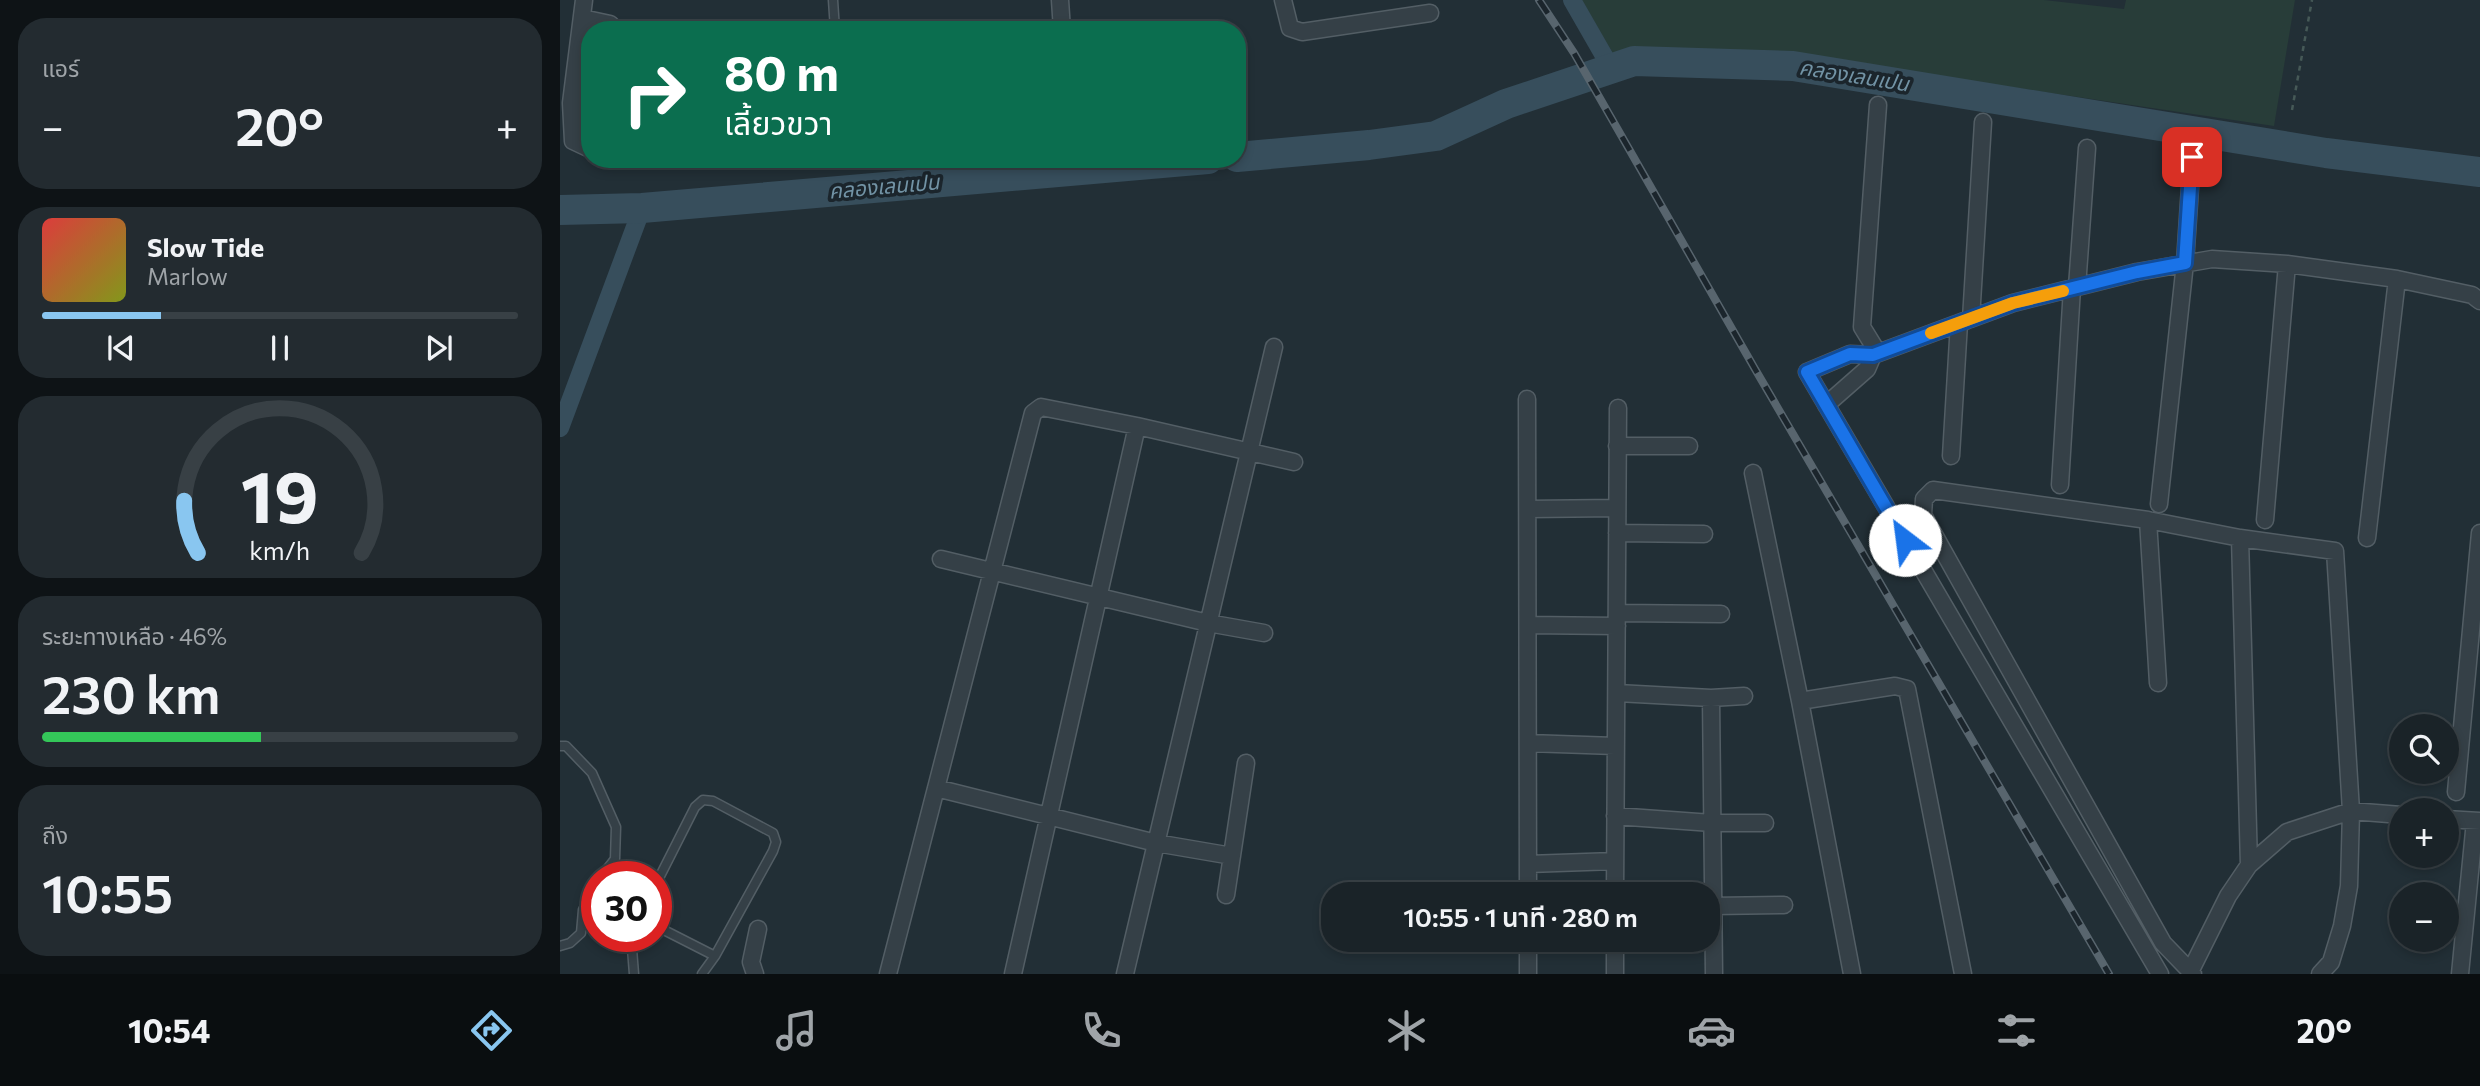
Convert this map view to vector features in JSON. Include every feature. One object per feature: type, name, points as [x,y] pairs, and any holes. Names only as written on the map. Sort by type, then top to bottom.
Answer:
[{"type":"street","points":[[582,21],[584,0]]},
{"type":"street","points":[[1059,0],[1061,21]]},
{"type":"street","points":[[1283,0],[1290,28],[1302,32],[1430,13]]},
{"type":"street","points":[[582,18],[596,21]]},
{"type":"street","points":[[581,26],[571,103],[573,141],[581,145]]},
{"type":"street","points":[[1875,354],[1862,327],[1878,105]]},
{"type":"street","points":[[1951,456],[1983,122]]},
{"type":"street","points":[[2060,485],[2087,148]]},
{"type":"street","points":[[2160,504],[2185,263],[2192,157]]},
{"type":"street","points":[[2160,974],[1807,372],[1850,354],[1875,354],[2013,303],[2137,272],[2212,259],[2287,264],[2396,279],[2472,295],[2480,301]]},
{"type":"street","points":[[2265,520],[2287,264]]},
{"type":"street","points":[[2367,538],[2396,279]]},
{"type":"street","points":[[1125,974],[1274,347]]},
{"type":"street","points":[[1826,405],[1867,369],[1875,354]]},
{"type":"street","points":[[1527,399],[1528,882]]},
{"type":"street","points":[[888,974],[1036,409],[1041,407],[1137,426],[1294,462]]},
{"type":"street","points":[[1615,882],[1618,408]]},
{"type":"street","points":[[1013,974],[1137,426]]},
{"type":"street","points":[[1617,446],[1689,446]]},
{"type":"street","points":[[1753,472],[1852,974]]},
{"type":"street","points":[[2320,974],[2331,962],[2349,886],[2351,811],[2335,551],[2240,538],[2148,520],[1933,490],[1924,499],[1923,515],[2164,943],[2192,972],[2228,896],[2249,865],[2287,832],[2351,811],[2389,814]]},
{"type":"street","points":[[1528,509],[1617,508]]},
{"type":"street","points":[[2148,520],[2158,683]]},
{"type":"street","points":[[1617,533],[1704,534]]},
{"type":"street","points":[[2456,792],[2473,686],[2480,533]]},
{"type":"street","points":[[2240,538],[2249,865]]},
{"type":"street","points":[[941,559],[1208,623],[1264,633]]},
{"type":"street","points":[[1528,625],[1721,614]]},
{"type":"street","points":[[1800,701],[1895,686],[1907,689],[1964,974]]},
{"type":"street","points":[[1617,693],[1711,698],[1744,696]]},
{"type":"street","points":[[1711,698],[1713,882]]},
{"type":"street","points":[[1528,743],[1615,746]]},
{"type":"street","points":[[1226,895],[1246,762]]},
{"type":"street","points":[[936,788],[1156,843],[1232,856]]},
{"type":"street","points":[[1615,816],[1713,823],[1765,823]]},
{"type":"street","points":[[2459,820],[2478,821],[2460,974]]},
{"type":"street","points":[[1528,864],[1615,862]]},
{"type":"street","points":[[1720,906],[1784,905]]},
{"type":"street","points":[[755,974],[751,962],[758,929]]},
{"type":"street","points":[[1528,952],[1528,974]]},
{"type":"street","points":[[1615,952],[1615,974]]},
{"type":"street","points":[[1710,952],[1714,974]]},
{"type":"lane","points":[[833,0],[834,21]]},
{"type":"lane","points":[[560,746],[566,746],[592,773],[616,827],[613,861]]},
{"type":"lane","points":[[668,861],[695,807],[703,800],[713,802],[773,833],[776,842],[715,956],[702,974]]},
{"type":"lane","points":[[560,946],[570,943],[581,933]]},
{"type":"lane","points":[[672,934],[715,956]]},
{"type":"lane","points":[[632,952],[634,974]]},
{"type":"path","points":[[2292,110],[2312,0]]},
{"type":"green space","points":[[1582,0],[2044,0],[2124,9],[2126,0],[2295,0],[2274,126],[1862,65],[1736,52],[1613,54]]},
{"type":"waterway","points":[[1572,0],[1611,68]]},
{"type":"waterway","name":"คลองเลนเปน","points":[[1246,156],[1436,136],[1506,104],[1634,61],[1793,66],[2326,153],[2480,172]]},
{"type":"waterway","name":"คลองเลนเปน","points":[[560,210],[642,208],[1104,168]]},
{"type":"waterway","points":[[560,428],[642,208]]},
{"type":"railway","points":[[1539,0],[1574,53],[1755,369],[2109,974]]},
{"type":"slow traffic","points":[[1931,333],[2013,303],[2063,291]]},
{"type":"route","points":[[1905,540],[1807,372],[1850,354],[1873,355],[2013,303],[2137,272],[2185,263],[2192,157]]}]
